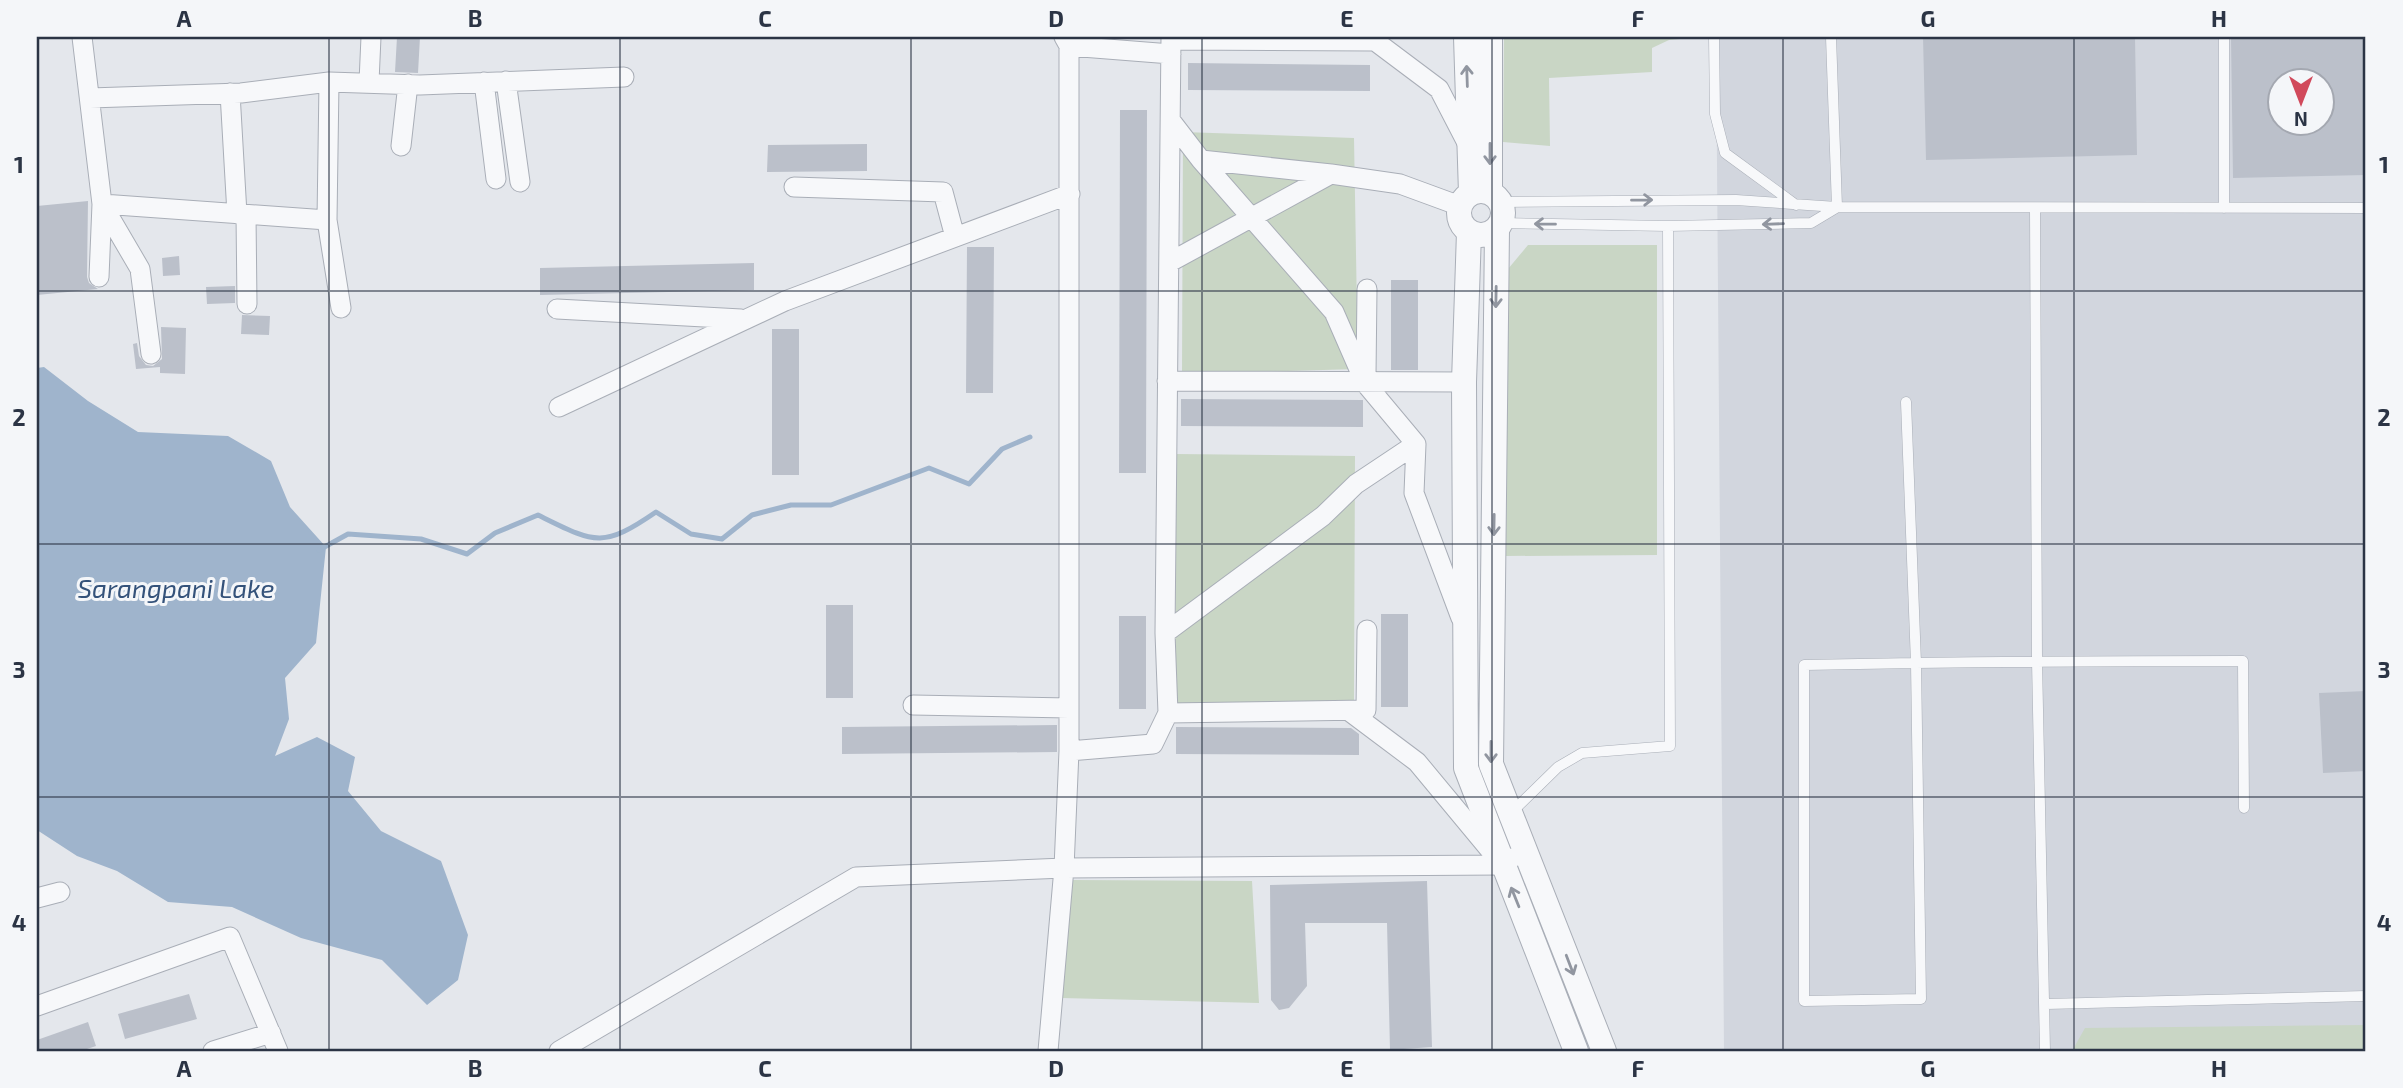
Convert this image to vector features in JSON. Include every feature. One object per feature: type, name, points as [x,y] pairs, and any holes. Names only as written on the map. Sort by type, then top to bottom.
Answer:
[{"type":"street","points":[[82,37],[102,204],[99,277]]},
{"type":"street","points":[[369,82],[371,37]]},
{"type":"street","points":[[1466,37],[1470,149]]},
{"type":"street","points":[[1490,37],[1487,207],[1495,416],[1491,764],[1604,1051]]},
{"type":"street","points":[[1048,1051],[1064,868],[1069,751],[1070,194],[1067,41],[1171,43],[1375,39],[1439,89],[1470,149],[1487,207],[1483,235],[1469,232],[1464,382],[1466,768],[1576,1051]]},
{"type":"street","points":[[1069,751],[1153,744],[1168,713],[1167,381],[1171,43]]},
{"type":"street","points":[[90,98],[230,93],[329,82],[408,84],[624,77]]},
{"type":"street","points":[[506,81],[520,181]]},
{"type":"street","points":[[329,82],[327,219],[341,308]]},
{"type":"street","points":[[484,82],[496,179]]},
{"type":"street","points":[[401,146],[408,84]]},
{"type":"street","points":[[230,93],[242,215],[247,304]]},
{"type":"street","points":[[1171,121],[1201,160],[1334,312],[1366,383],[1416,444],[1414,493],[1466,629]]},
{"type":"street","points":[[1201,160],[1400,184],[1487,207]]},
{"type":"street","points":[[1170,262],[1332,174]]},
{"type":"street","points":[[794,187],[943,192],[955,237]]},
{"type":"street","points":[[559,407],[785,301],[1070,194]]},
{"type":"street","points":[[102,204],[327,219]]},
{"type":"street","points":[[102,204],[140,270],[151,354]]},
{"type":"street","points":[[1366,383],[1367,289]]},
{"type":"street","points":[[557,309],[746,319]]},
{"type":"street","points":[[1167,381],[1464,382]]},
{"type":"street","points":[[1464,416],[1495,416]]},
{"type":"street","points":[[1166,633],[1323,516],[1356,484],[1416,444]]},
{"type":"street","points":[[1168,713],[1366,710],[1367,630]]},
{"type":"street","points":[[913,705],[1069,708]]},
{"type":"street","points":[[1349,710],[1418,762],[1503,865]]},
{"type":"street","points":[[559,1051],[856,877],[1064,868],[1503,865],[1525,849]]},
{"type":"street","points":[[37,898],[60,892]]},
{"type":"street","points":[[37,1006],[230,937],[278,1051]]},
{"type":"street","points":[[213,1051],[271,1032]]},
{"type":"lane","points":[[1714,37],[1715,114],[1725,153],[1798,207]]},
{"type":"lane","points":[[1831,37],[1837,207]]},
{"type":"lane","points":[[2224,37],[2224,208]]},
{"type":"lane","points":[[1487,207],[1737,200],[1798,207],[2366,208]]},
{"type":"lane","points":[[1487,207],[1668,226],[1811,223],[1837,207]]},
{"type":"lane","points":[[2035,208],[2038,661],[2045,1051]]},
{"type":"lane","points":[[1511,814],[1558,767],[1582,753],[1670,746],[1668,226]]},
{"type":"lane","points":[[1906,402],[1916,663],[1921,999],[1804,1001],[1804,665],[1916,663],[2038,661],[2243,661],[2244,808]]},
{"type":"lane","points":[[2046,1004],[2366,996]]},
{"type":"shaded area","points":[[1716,37],[2366,37],[2366,1051],[1724,1051]]},
{"type":"green space","points":[[1504,37],[1700,37],[1669,40],[1652,48],[1652,72],[1549,78],[1550,146],[1503,142]]},
{"type":"green space","points":[[1183,132],[1354,138],[1358,369],[1182,374]]},
{"type":"green space","points":[[1528,245],[1657,245],[1657,555],[1506,556],[1508,269]]},
{"type":"green space","points":[[1176,454],[1355,456],[1354,701],[1175,704]]},
{"type":"green space","points":[[1072,880],[1252,881],[1259,1003],[1062,998]]},
{"type":"green space","points":[[2366,1025],[2366,1051],[2072,1051],[2085,1028]]},
{"type":"water","name":"Sarangpani Lake","points":[[44,367],[88,401],[138,432],[228,436],[271,461],[290,507],[326,547],[316,643],[285,678],[289,719],[275,756],[317,737],[355,757],[348,791],[381,831],[441,861],[468,935],[458,980],[427,1005],[382,960],[301,938],[232,907],[168,902],[117,871],[77,856],[37,830],[37,368]]},
{"type":"building","points":[[397,37],[420,37],[418,73],[395,72]]},
{"type":"building","points":[[1923,37],[2135,37],[2137,155],[1926,160]]},
{"type":"building","points":[[2231,37],[2366,37],[2366,175],[2233,178]]},
{"type":"building","points":[[1188,63],[1370,65],[1370,91],[1188,90]]},
{"type":"building","points":[[1120,110],[1147,110],[1146,473],[1119,473]]},
{"type":"building","points":[[867,144],[867,171],[767,172],[768,145]]},
{"type":"building","points":[[88,201],[87,277],[89,283],[98,289],[37,295],[37,206]]},
{"type":"building","points":[[967,247],[994,247],[993,393],[966,393]]},
{"type":"building","points":[[179,256],[180,275],[163,276],[162,258]]},
{"type":"building","points":[[754,263],[754,290],[540,295],[540,268]]},
{"type":"building","points":[[1391,280],[1418,280],[1418,370],[1391,370]]},
{"type":"building","points":[[235,286],[235,303],[207,304],[206,287]]},
{"type":"building","points":[[242,315],[270,316],[269,335],[241,334]]},
{"type":"building","points":[[161,327],[186,328],[185,374],[160,373],[160,367],[136,369],[133,344],[137,343],[139,356],[146,365],[153,366],[162,359]]},
{"type":"building","points":[[772,329],[799,329],[799,475],[772,475]]},
{"type":"building","points":[[1181,399],[1363,400],[1363,427],[1181,426]]},
{"type":"building","points":[[826,605],[853,605],[853,698],[826,698]]},
{"type":"building","points":[[1381,614],[1408,614],[1408,707],[1381,707]]},
{"type":"building","points":[[1119,616],[1146,616],[1146,709],[1119,709]]},
{"type":"building","points":[[2366,691],[2366,771],[2323,773],[2319,693]]},
{"type":"building","points":[[1057,725],[1057,752],[842,754],[842,727]]},
{"type":"building","points":[[1176,727],[1351,728],[1359,734],[1359,755],[1176,754]]},
{"type":"building","points":[[1427,881],[1432,1047],[1390,1050],[1387,923],[1305,923],[1307,986],[1289,1008],[1279,1010],[1271,1000],[1270,885]]},
{"type":"building","points":[[189,994],[197,1019],[125,1039],[118,1014]]},
{"type":"building","points":[[88,1022],[96,1046],[81,1051],[37,1051],[37,1040]]},
{"type":"waterway","points":[[319,550],[348,534],[421,539],[467,554],[495,533],[538,515],[573,532],[598,538],[623,532],[656,512],[691,534],[722,539],[752,515],[791,505],[831,505],[929,468],[969,484],[1002,449],[1030,437]]}]
